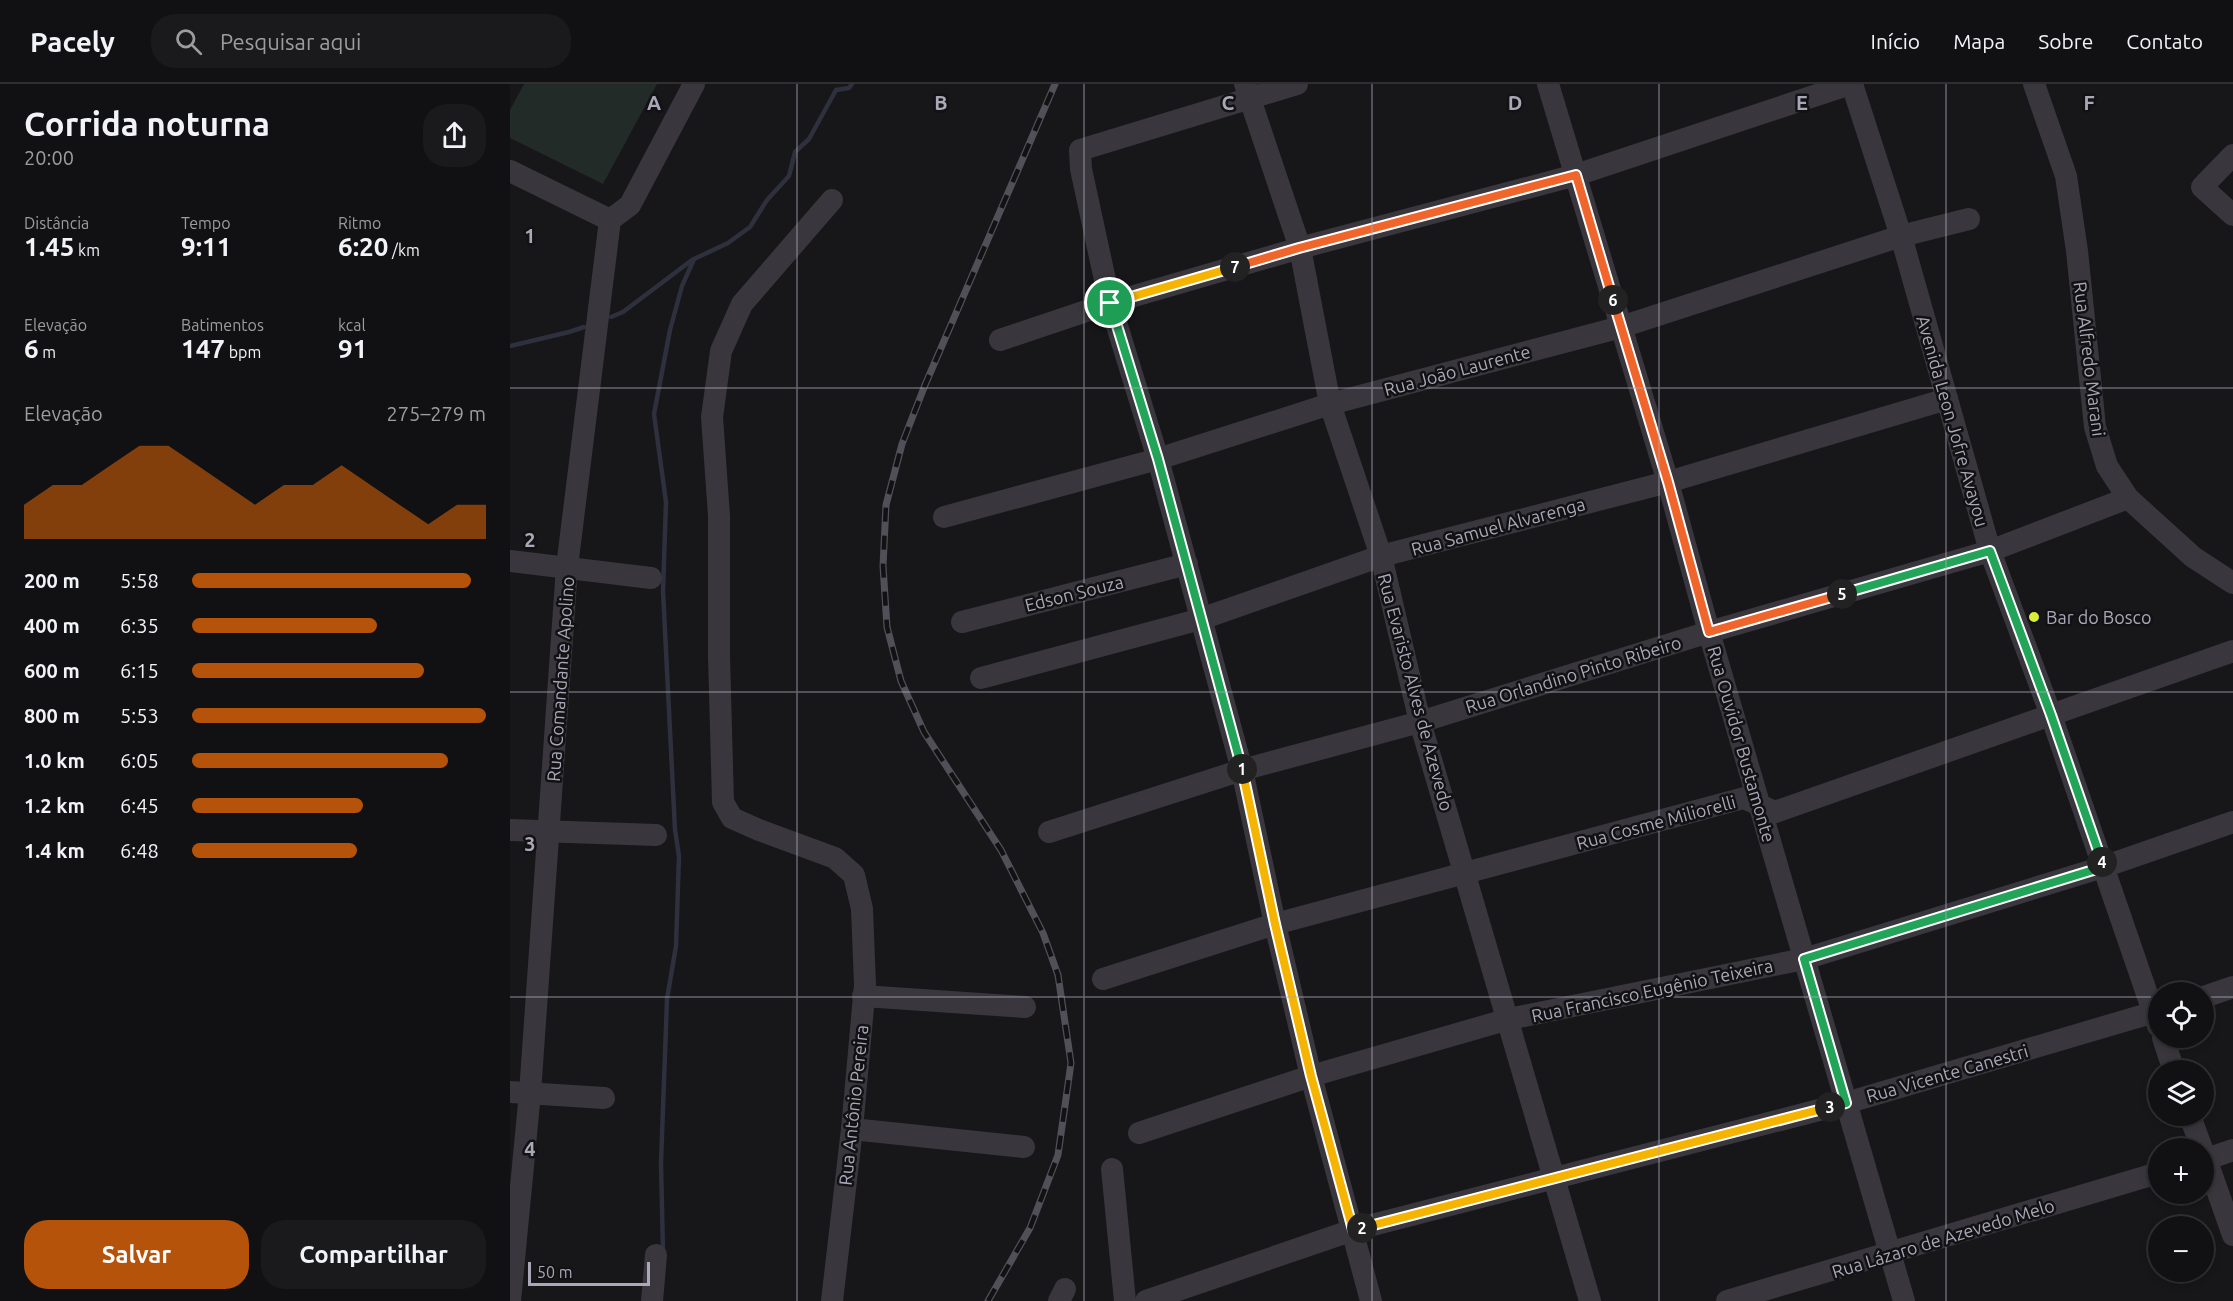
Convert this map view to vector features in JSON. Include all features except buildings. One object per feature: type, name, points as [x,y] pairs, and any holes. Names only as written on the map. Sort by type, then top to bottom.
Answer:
[{"type":"street","points":[[510,171],[610,220],[630,206],[694,84]]},
{"type":"street","points":[[1297,84],[1247,91],[1080,150],[1081,169],[1110,303],[1158,459],[1242,771],[1311,1076],[1371,1301]]},
{"type":"street","name":"Rua Ouvidor Bustamonte","points":[[1548,84],[1668,482],[1709,632],[1904,1301]]},
{"type":"street","points":[[1000,340],[1110,303],[1299,248],[1576,175],[1851,84]]},
{"type":"street","name":"Avenida Leon Jofre Avayou","points":[[1851,84],[1901,236],[1990,551],[2051,715],[2148,992]]},
{"type":"street","name":"Rua Alfredo Marani","points":[[2034,84],[2066,176],[2077,251],[2095,427],[2107,466],[2128,498],[2193,557],[2233,583]]},
{"type":"street","name":"Rua Evaristo Alves de Azevedo","points":[[1247,91],[1299,248],[1330,404],[1381,556],[1420,722],[1590,1301]]},
{"type":"street","points":[[2233,154],[2202,187],[2233,215]]},
{"type":"street","name":"Rua Antônio Pereira","points":[[831,200],[742,304],[721,351],[712,417],[719,516],[719,656],[723,802],[732,818],[835,858],[855,875],[862,909],[863,996],[852,1129],[832,1301]]},
{"type":"street","name":"Rua João Laurente","points":[[944,517],[1158,459],[1330,404],[1621,327],[1901,236],[1969,219]]},
{"type":"street","name":"Rua Comandante Apolino","points":[[510,1301],[520,1092],[549,831],[567,567],[610,220]]},
{"type":"street","name":"Rua Samuel Alvarenga","points":[[981,678],[1201,619],[1381,556],[1668,482],[1947,399]]},
{"type":"street","name":"Rua Orlandino Pinto Ribeiro","points":[[1049,831],[1242,771],[1420,722],[1709,632],[1990,551],[2128,498]]},
{"type":"street","points":[[510,561],[651,578]]},
{"type":"street","name":"Edson Souza","points":[[962,621],[1186,564]]},
{"type":"street","name":"Rua Cosme Miliorelli","points":[[1103,979],[1275,924],[1743,798],[1775,812],[2233,651]]},
{"type":"street","name":"Rua Francisco Eugênio Teixeira","points":[[1139,1133],[1311,1076],[1509,1019],[1804,959],[2103,867],[2233,822]]},
{"type":"street","points":[[510,830],[656,836]]},
{"type":"street","points":[[2214,993],[2233,987]]},
{"type":"street","points":[[863,996],[1025,1007]]},
{"type":"street","name":"Rua Vicente Canestri","points":[[1146,1301],[1353,1230],[1846,1103],[2148,1019]]},
{"type":"street","points":[[520,1092],[604,1098]]},
{"type":"street","points":[[852,1129],[1024,1147]]},
{"type":"street","points":[[2214,1153],[2233,1150]]},
{"type":"street","points":[[1112,1169],[1125,1301]]},
{"type":"street","name":"Rua Lázaro de Azevedo Melo","points":[[1727,1301],[1757,1297],[2148,1176]]},
{"type":"street","points":[[2214,1182],[2233,1234]]},
{"type":"street","points":[[652,1301],[656,1255]]},
{"type":"shaded area","points":[[524,84],[657,84],[603,184],[510,138],[510,110]]},
{"type":"waterway","points":[[663,1252],[661,1163],[667,999],[676,946],[679,856],[675,830],[663,591],[666,502],[654,414],[670,330],[682,286],[694,259],[728,243],[750,227],[767,200],[789,176],[795,152],[809,139],[836,90],[849,88],[852,84]]},
{"type":"waterway","points":[[611,317],[623,312],[692,260]]},
{"type":"waterway","points":[[510,346],[584,327]]},
{"type":"railway","points":[[988,1301],[1030,1228],[1058,1155],[1071,1063],[1058,975],[1043,933],[1001,850],[924,732],[901,681],[887,627],[883,566],[886,505],[902,444],[925,385],[1055,84]]},
{"type":"place","name":"Bar do Bosco","points":[[2034,617]]},
{"type":"route","points":[[1576,175],[1668,482],[1709,632],[1990,551],[2051,715],[2103,867],[1804,959],[1846,1103],[1353,1230],[1311,1076],[1242,771],[1158,459],[1110,303],[1299,248],[1576,175]]}]
